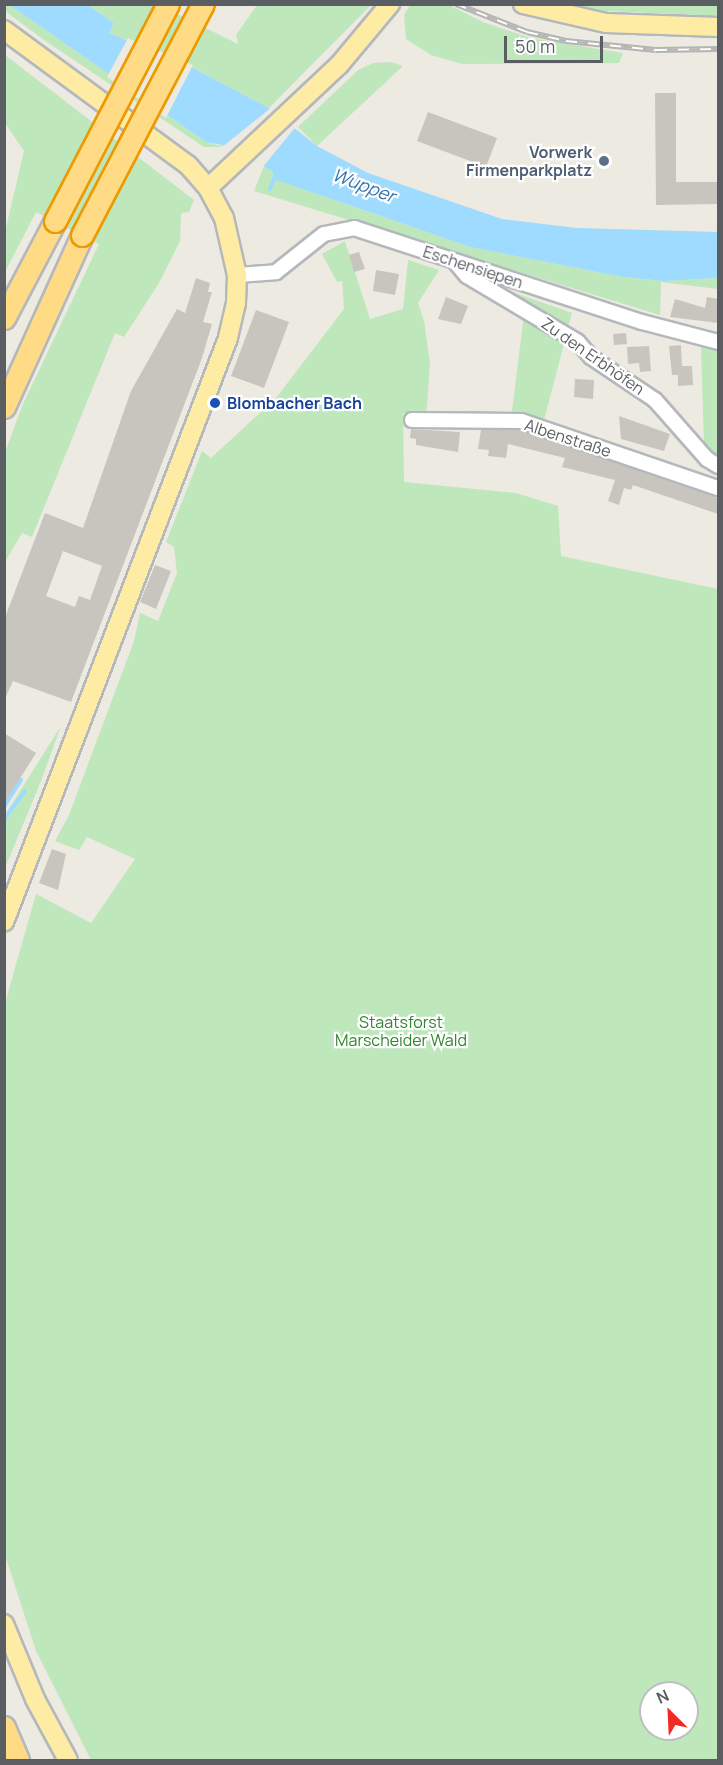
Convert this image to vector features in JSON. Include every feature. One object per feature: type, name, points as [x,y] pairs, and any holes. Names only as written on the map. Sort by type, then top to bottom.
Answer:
[{"type":"highway","points":[[4,318],[168,4]]},
{"type":"highway","points":[[4,407],[82,235],[202,4]]},
{"type":"highway","points":[[4,1727],[18,1761]]},
{"type":"main road","points":[[208,188],[369,33],[390,4]]},
{"type":"main road","points":[[523,4],[606,24],[718,27]]},
{"type":"main road","points":[[4,30],[165,145],[208,188],[225,218],[237,276],[236,303],[228,338],[4,922]]},
{"type":"main road","points":[[4,1624],[35,1699],[68,1761]]},
{"type":"street","name":"Eschensiepen","points":[[237,276],[276,272],[324,234],[346,228],[642,322],[718,342]]},
{"type":"street","name":"Zu den Erbhöfen","points":[[455,261],[467,276],[578,342],[591,357],[655,400],[707,459],[718,466]]},
{"type":"street","name":"Albenstraße","points":[[412,420],[521,421],[718,488]]},
{"type":"green space","points":[[5,5],[10,5],[206,142],[224,147],[204,147],[44,40],[5,11]]},
{"type":"green space","points":[[88,5],[159,5],[238,44],[236,35],[257,5],[371,5],[269,108],[197,70],[109,33],[114,23]]},
{"type":"green space","points":[[410,5],[449,5],[483,22],[530,38],[623,53],[619,63],[462,64],[431,55],[406,39],[404,15]]},
{"type":"green space","points":[[563,5],[718,5],[718,16],[584,10]]},
{"type":"green space","points":[[5,55],[194,200],[189,212],[181,213],[180,241],[159,283],[124,337],[115,333],[32,537],[22,533],[5,562],[4,455],[23,404],[99,244],[36,212],[5,272],[5,232],[24,151],[5,123]]},
{"type":"green space","points":[[391,62],[403,66],[317,146],[298,127],[358,70],[373,63]]},
{"type":"green space","points":[[264,166],[340,202],[470,247],[623,277],[664,281],[718,278],[718,289],[661,282],[660,315],[254,191]]},
{"type":"green space","name":"Staatsforst Marscheider Wald","points":[[345,241],[370,319],[403,309],[408,260],[439,270],[418,303],[424,321],[430,363],[427,405],[426,413],[403,413],[404,482],[516,493],[558,506],[561,556],[718,589],[718,1760],[91,1760],[36,1651],[5,1555],[4,1008],[36,894],[91,923],[135,859],[87,837],[79,850],[55,841],[69,815],[134,641],[140,613],[158,621],[177,573],[174,547],[166,542],[202,451],[211,458],[276,398],[344,309],[342,281],[337,282],[322,254]]},
{"type":"green space","points":[[481,281],[572,313],[543,424],[512,412],[525,305]]},
{"type":"green space","points":[[701,346],[718,351],[718,461],[704,445]]},
{"type":"green space","points":[[61,726],[41,781],[5,868],[5,815]]},
{"type":"water","name":"Wupper","points":[[10,5],[88,5],[114,23],[109,33],[197,70],[269,108],[317,146],[368,173],[502,219],[577,228],[718,232],[718,278],[664,281],[623,277],[470,247],[274,179],[273,172],[264,166],[222,145],[206,142]]},
{"type":"pier","points":[[128,38],[193,65],[166,118],[107,77]]},
{"type":"pier","points":[[272,107],[298,124],[262,168],[221,148]]},
{"type":"building","points":[[655,93],[676,93],[676,182],[718,182],[718,204],[656,205]]},
{"type":"building","points":[[428,112],[497,138],[486,167],[417,141]]},
{"type":"building","points":[[359,252],[365,269],[354,272],[349,255]]},
{"type":"building","points":[[376,270],[399,274],[395,295],[373,291]]},
{"type":"building","points":[[196,278],[210,283],[208,292],[212,292],[203,322],[212,324],[202,358],[71,702],[13,681],[4,701],[4,620],[45,513],[83,528],[131,391],[177,309],[185,313]],"holes":[[[63,551],[102,566],[90,600],[79,596],[75,607],[46,596]]]},
{"type":"building","points":[[446,297],[468,306],[461,324],[438,319]]},
{"type":"building","points":[[707,297],[718,299],[718,323],[670,317],[675,299],[705,308]]},
{"type":"building","points":[[256,310],[289,322],[264,388],[231,376]]},
{"type":"building","points":[[626,333],[627,344],[614,345],[613,334]]},
{"type":"building","points":[[681,345],[682,366],[692,366],[693,385],[678,386],[678,375],[672,375],[669,346]]},
{"type":"building","points":[[649,346],[651,371],[640,372],[639,363],[628,364],[627,347]]},
{"type":"building","points":[[575,379],[594,380],[593,399],[574,397]]},
{"type":"building","points":[[619,416],[670,434],[664,451],[621,439]]},
{"type":"building","points":[[411,429],[460,432],[458,452],[416,445],[416,439],[410,438]]},
{"type":"building","points":[[481,430],[519,430],[718,498],[718,514],[633,485],[631,490],[624,488],[619,505],[608,501],[615,480],[562,467],[565,458],[508,444],[506,458],[488,456],[489,450],[478,449]]},
{"type":"building","points":[[155,565],[171,571],[156,609],[140,602]]},
{"type":"building","points":[[4,733],[36,753],[4,804]]},
{"type":"building","points":[[52,849],[66,854],[58,890],[39,883]]},
{"type":"waterway","points":[[270,189],[275,176]]},
{"type":"waterway","points":[[4,807],[21,780]]},
{"type":"waterway","points":[[4,819],[25,791]]},
{"type":"railway","points":[[456,4],[527,32],[566,41],[656,50],[718,49]]},
{"type":"place","name":"Vorwerk Firmenparkplatz","points":[[604,161]]},
{"type":"place","name":"Blombacher Bach","points":[[215,403]]}]
